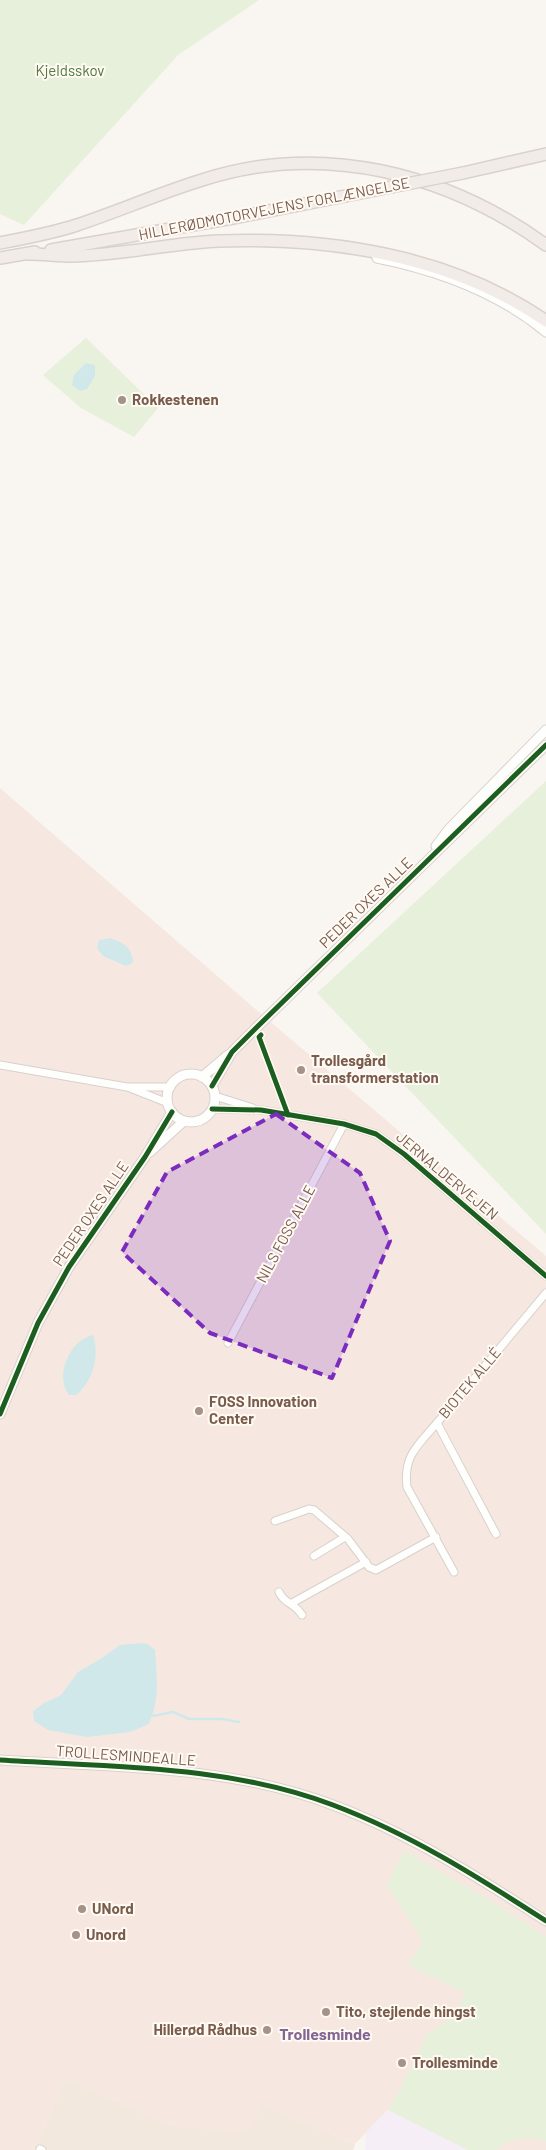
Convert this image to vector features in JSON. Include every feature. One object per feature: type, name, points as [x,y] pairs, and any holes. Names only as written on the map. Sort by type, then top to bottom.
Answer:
[{"type":"highway","name":"HILLERØDMOTORVEJENS FORLÆNGELSE","points":[[0,258],[233,218],[463,173],[546,154]]},
{"type":"highway","points":[[0,243],[75,226],[203,179],[248,169],[318,163],[359,167],[425,181],[497,212],[546,245]]},
{"type":"highway","points":[[28,254],[74,256],[219,241],[311,243],[354,248],[412,260],[456,274],[495,291],[546,321]]},
{"type":"street","points":[[311,243],[338,251],[382,259],[443,276],[504,303],[546,332]]},
{"type":"street","points":[[408,879],[449,829],[546,730]]},
{"type":"street","name":"PEDER OXES ALLE","points":[[202,1077],[232,1052],[546,745]]},
{"type":"street","name":"PEDER OXES ALLE","points":[[212,1086],[232,1052]]},
{"type":"street","points":[[0,1066],[127,1087],[171,1087]]},
{"type":"street","points":[[127,1087],[170,1108],[184,1121],[200,1120],[212,1109],[215,1096],[212,1086],[202,1077],[195,1075],[184,1076],[175,1081],[168,1092],[170,1108]]},
{"type":"street","name":"JERNALDERVEJEN","points":[[215,1096],[261,1110],[344,1124],[368,1131],[390,1143],[546,1276]]},
{"type":"street","name":"PEDER OXES ALLE","points":[[0,1414],[38,1323],[69,1267],[145,1157],[170,1108]]},
{"type":"street","name":"JERNALDERVEJEN","points":[[212,1109],[261,1110]]},
{"type":"street","name":"PEDER OXES ALLE","points":[[145,1157],[184,1121]]},
{"type":"street","name":"NILS FOSS ALLE","points":[[228,1343],[344,1124]]},
{"type":"street","name":"BIOTEK ALLÉ","points":[[496,1534],[436,1423],[546,1293]]},
{"type":"street","points":[[436,1423],[410,1455],[405,1475],[407,1487],[454,1572]]},
{"type":"street","points":[[275,1520],[309,1508],[314,1510],[355,1546],[373,1570],[378,1570],[436,1537]]},
{"type":"street","points":[[314,1556],[345,1536]]},
{"type":"street","points":[[292,1603],[366,1562]]},
{"type":"street","points":[[278,1592],[284,1600],[292,1603],[302,1615]]},
{"type":"street","name":"TROLLESMINDEALLE","points":[[0,1760],[211,1775],[333,1805],[456,1863],[546,1921]]},
{"type":"highlighted area","points":[[276,1114],[360,1173],[390,1241],[332,1378],[210,1333],[122,1252],[167,1172]]},
{"type":"shaded area","points":[[0,788],[253,1007],[546,1256],[546,2150],[468,2150],[388,2110],[355,2144],[263,2105],[247,2133],[174,2126],[65,2079],[34,2150],[0,2150]]},
{"type":"shaded area","points":[[65,2079],[174,2126],[263,2105],[355,2144],[353,2150],[34,2150]]},
{"type":"shaded area","points":[[388,2110],[468,2150],[365,2150],[366,2132]]},
{"type":"green space","name":"Kjeldsskov","points":[[0,0],[259,0],[178,55],[24,225],[0,214]]},
{"type":"green space","points":[[86,338],[158,408],[134,437],[81,408],[43,375]]},
{"type":"green space","points":[[546,781],[546,1234],[317,993]]},
{"type":"green space","points":[[404,1851],[495,1903],[546,1937],[546,2142],[527,2138],[507,2143],[496,2150],[468,2150],[388,2110],[398,2094],[427,2034],[455,2016],[465,1993],[408,1965],[423,1941],[387,1885]]},
{"type":"water","points":[[86,363],[95,365],[95,376],[87,389],[80,391],[72,385],[74,375]]},
{"type":"water","points":[[110,938],[129,949],[133,963],[126,966],[103,956],[97,948],[99,940]]},
{"type":"water","points":[[93,1335],[96,1351],[91,1376],[82,1390],[76,1395],[69,1395],[63,1379],[66,1360],[77,1344],[84,1338]]},
{"type":"water","points":[[143,1643],[155,1650],[156,1660],[155,1706],[149,1724],[130,1732],[87,1737],[48,1730],[34,1721],[33,1711],[61,1695],[78,1672],[120,1645]]},
{"type":"waterway","points":[[153,1716],[173,1712],[189,1719],[222,1719],[239,1722]]},
{"type":"cycle path","points":[[212,1086],[232,1052],[546,745]]},
{"type":"cycle path","points":[[261,1035],[259,1037],[288,1115]]},
{"type":"cycle path","points":[[212,1109],[261,1110],[344,1124],[376,1134],[404,1154],[546,1276]]},
{"type":"cycle path","points":[[0,1414],[38,1323],[69,1267],[145,1157],[172,1112]]},
{"type":"cycle path","points":[[0,1760],[169,1770],[252,1782],[293,1792],[333,1805],[389,1829],[443,1857],[546,1921]]},
{"type":"place","name":"Rokkestenen","points":[[122,400]]},
{"type":"place","name":"Trollesgård transformerstation","points":[[301,1070]]},
{"type":"place","name":"FOSS Innovation Center","points":[[199,1411]]},
{"type":"place","name":"UNord","points":[[82,1909]]},
{"type":"place","name":"Unord","points":[[76,1935]]},
{"type":"place","name":"Tito, stejlende hingst","points":[[326,2012]]},
{"type":"place","name":"Hillerød Rådhus","points":[[267,2030]]},
{"type":"place","name":"Trollesminde","points":[[402,2063]]},
{"type":"district","name":"Trollesminde","points":[[325,2034]]}]
